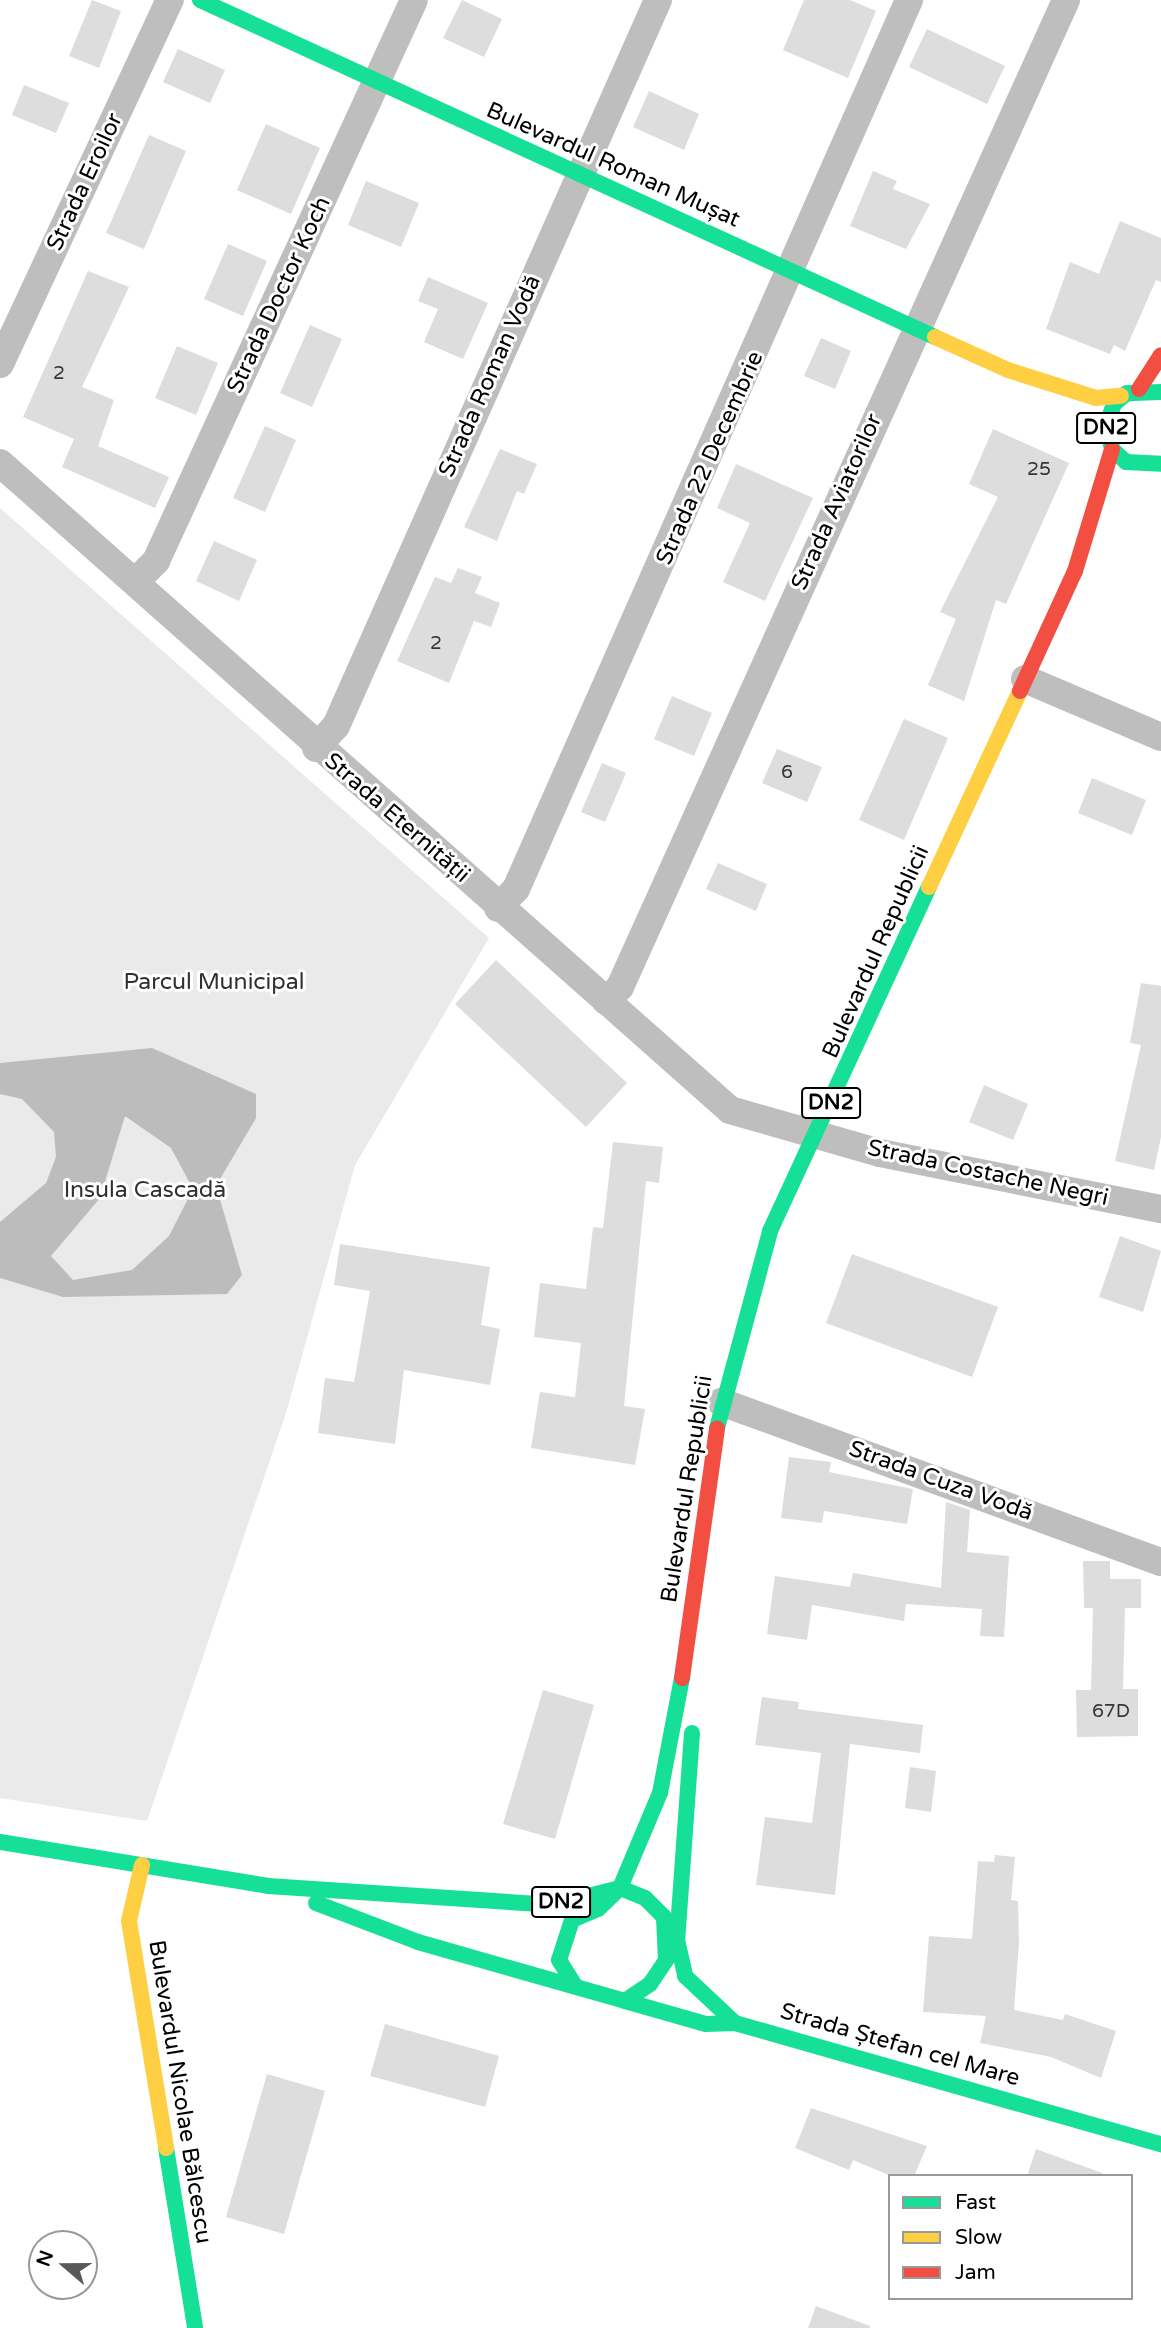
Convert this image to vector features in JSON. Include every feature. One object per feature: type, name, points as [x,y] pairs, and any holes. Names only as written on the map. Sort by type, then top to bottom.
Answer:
[{"type":"main road","name":"Bulevardul Roman Mușat","points":[[200,0],[1008,370],[1096,398],[1121,396]]},
{"type":"main road","points":[[1139,389],[1161,355]]},
{"type":"main road","name":"Bulevardul Roman Mușat","points":[[1008,370],[1070,411]]},
{"type":"main road","name":"DN2","points":[[1144,468],[1109,443],[1108,415],[1121,396],[1139,389],[1161,392]]},
{"type":"main road","points":[[1091,425],[1109,443]]},
{"type":"main road","name":"Bulevardul Republicii","points":[[1075,571],[1109,443]]},
{"type":"main road","name":"DN2","points":[[1132,485],[1144,468],[1161,464]]},
{"type":"main road","name":"Bulevardul Republicii","points":[[620,1888],[660,1793],[685,1665],[721,1402],[770,1231],[1075,571],[1111,517]]},
{"type":"main road","name":"DN2","points":[[632,1912],[655,1888],[687,1818],[692,1736],[685,1665]]},
{"type":"main road","points":[[687,1818],[677,1940],[685,1976],[735,2022]]},
{"type":"main road","name":"DN2","points":[[0,1842],[268,1885],[512,1905],[552,1905],[620,1888],[655,1888]]},
{"type":"main road","name":"Bulevardul Nicolae Bălcescu","points":[[142,1865],[129,1922],[195,2328]]},
{"type":"main road","name":"DN2","points":[[268,1885],[372,1922],[625,2000]]},
{"type":"main road","points":[[575,1986],[559,1960],[554,1943],[572,1920],[598,1909],[620,1888]]},
{"type":"main road","points":[[655,1888],[664,1917],[666,1960]]},
{"type":"main road","name":"DN2","points":[[372,1922],[494,1944]]},
{"type":"main road","name":"DN2","points":[[554,1943],[584,1936]]},
{"type":"main road","points":[[625,2000],[650,1984],[677,1940]]},
{"type":"main road","name":"Strada Ștefan cel Mare","points":[[625,2000],[706,2024],[735,2022],[1161,2144]]},
{"type":"street","name":"Strada Eroilor","points":[[0,364],[170,0]]},
{"type":"street","name":"Strada Doctor Koch","points":[[135,582],[156,561],[414,0]]},
{"type":"street","name":"Strada Roman Vodă","points":[[316,747],[336,726],[658,0]]},
{"type":"street","name":"Strada 22 Decembrie","points":[[498,908],[516,889],[793,272],[909,0]]},
{"type":"street","name":"Strada Aviatorilor","points":[[606,1001],[620,987],[1066,0]]},
{"type":"street","name":"Strada Eternității","points":[[0,463],[316,747],[730,1110],[814,1137]]},
{"type":"street","points":[[1026,678],[1161,737]]},
{"type":"street","name":"Strada Costache Negri","points":[[814,1137],[1161,1209]]},
{"type":"street","name":"Strada Cuza Vodă","points":[[721,1402],[1161,1562]]},
{"type":"green space","name":"Parcul Municipal","points":[[0,508],[489,938],[355,1165],[287,1410],[147,1821],[0,1798]]},
{"type":"shaded area","points":[[152,1048],[256,1094],[256,1118],[216,1186],[242,1275],[227,1294],[63,1297],[0,1278],[0,1222],[46,1183],[56,1157],[54,1132],[22,1099],[0,1094],[0,1063]],"holes":[[[125,1116],[171,1148],[193,1189],[169,1236],[132,1270],[73,1280],[51,1256],[100,1198]]]},
{"type":"building","points":[[92,0],[121,11],[99,68],[69,56]]},
{"type":"building","points":[[462,0],[502,19],[484,57],[443,38]]},
{"type":"building","points":[[804,0],[850,0],[876,11],[848,78],[783,50]]},
{"type":"building","points":[[927,29],[1005,66],[987,104],[909,67]]},
{"type":"building","points":[[178,49],[225,70],[210,103],[163,82]]},
{"type":"building","points":[[24,85],[69,103],[56,133],[12,115]]},
{"type":"building","points":[[649,91],[699,114],[684,150],[633,127]]},
{"type":"building","points":[[266,124],[320,148],[291,214],[237,190]]},
{"type":"building","points":[[149,135],[186,151],[144,249],[106,233]]},
{"type":"building","points":[[873,171],[897,181],[893,189],[930,204],[906,249],[850,226]]},
{"type":"building","points":[[366,181],[419,203],[401,247],[348,225]]},
{"type":"building","points":[[1120,221],[1161,238],[1161,282],[1156,280],[1125,351],[1114,345],[1110,354],[1046,329],[1070,262],[1099,274]]},
{"type":"building","points":[[228,244],[267,261],[243,316],[204,299]]},
{"type":"building","points":[[88,271],[129,287],[82,387],[114,400],[98,446],[169,477],[155,508],[62,467],[74,439],[23,417]]},
{"type":"building","points":[[428,277],[488,303],[463,359],[424,342],[438,309],[418,301]]},
{"type":"building","points":[[310,325],[342,339],[312,407],[280,393]]},
{"type":"building","points":[[821,338],[851,351],[835,389],[804,376]]},
{"type":"building","points":[[177,346],[218,363],[196,415],[155,398]]},
{"type":"building","points":[[265,426],[296,440],[265,512],[233,498]]},
{"type":"building","points":[[993,429],[1069,463],[1006,604],[996,600],[964,701],[928,685],[956,619],[940,612],[998,497],[969,484]]},
{"type":"building","points":[[500,449],[537,464],[524,494],[517,491],[497,541],[464,527]]},
{"type":"building","points":[[736,464],[813,498],[765,601],[723,582],[750,523],[717,508]]},
{"type":"building","points":[[214,541],[257,560],[239,601],[196,581]]},
{"type":"building","points":[[458,568],[482,577],[475,593],[500,603],[491,627],[474,621],[449,683],[397,661],[435,577],[451,583]]},
{"type":"building","points":[[672,696],[712,713],[694,756],[654,739]]},
{"type":"building","points":[[904,719],[948,738],[904,840],[859,820]]},
{"type":"building","points":[[777,749],[822,767],[807,802],[762,783]]},
{"type":"building","points":[[602,763],[626,773],[605,822],[581,812]]},
{"type":"building","points":[[1092,778],[1146,800],[1132,835],[1078,813]]},
{"type":"building","points":[[718,863],[767,884],[756,911],[706,889]]},
{"type":"building","points":[[496,960],[627,1083],[586,1127],[455,1004]]},
{"type":"building","points":[[1141,983],[1161,986],[1161,1137],[1154,1170],[1115,1161],[1141,1045],[1130,1043]]},
{"type":"building","points":[[984,1085],[1028,1104],[1013,1140],[969,1122]]},
{"type":"building","points":[[613,1142],[663,1147],[659,1183],[646,1181],[624,1406],[645,1409],[635,1465],[531,1448],[540,1392],[575,1397],[581,1343],[534,1337],[540,1283],[586,1289],[593,1227],[603,1228]]},
{"type":"building","points":[[1120,1236],[1161,1251],[1143,1312],[1099,1297]]},
{"type":"building","points":[[340,1244],[490,1267],[481,1325],[500,1329],[490,1385],[404,1370],[395,1444],[318,1433],[325,1378],[354,1382],[370,1291],[334,1285]]},
{"type":"building","points":[[852,1254],[998,1307],[972,1377],[826,1323]]},
{"type":"building","points":[[789,1457],[831,1462],[829,1472],[913,1489],[907,1524],[824,1511],[822,1523],[781,1518]]},
{"type":"building","points":[[946,1502],[970,1510],[967,1552],[1009,1556],[1004,1637],[980,1636],[982,1609],[906,1604],[904,1621],[812,1605],[807,1640],[767,1634],[775,1576],[850,1587],[853,1573],[941,1588]]},
{"type":"building","points":[[1083,1561],[1110,1561],[1110,1579],[1141,1579],[1141,1608],[1125,1608],[1123,1689],[1138,1689],[1138,1736],[1077,1737],[1076,1690],[1091,1690],[1093,1608],[1084,1608]]},
{"type":"building","points":[[543,1690],[594,1705],[555,1839],[503,1824]]},
{"type":"building","points":[[762,1697],[799,1702],[798,1709],[923,1725],[920,1753],[850,1744],[835,1895],[756,1885],[765,1817],[812,1823],[821,1753],[755,1745]]},
{"type":"building","points":[[910,1767],[936,1771],[931,1812],[905,1808]]},
{"type":"building","points":[[995,1855],[1015,1857],[1011,1900],[1018,1901],[1019,1942],[1014,2010],[1063,2020],[1065,2014],[1116,2031],[1101,2078],[1051,2057],[980,2043],[986,2016],[923,2012],[929,1936],[972,1939],[978,1861],[994,1862]]},
{"type":"building","points":[[385,2024],[499,2056],[485,2107],[370,2076]]},
{"type":"building","points":[[267,2074],[325,2091],[284,2234],[226,2217]]},
{"type":"building","points":[[811,2108],[927,2146],[915,2174],[888,2175],[853,2160],[849,2170],[795,2148]]},
{"type":"building","points":[[1036,2149],[1102,2173],[1102,2174],[1028,2174]]},
{"type":"building","points":[[816,2306],[870,2326],[870,2328],[808,2328]]},
{"type":"traffic: fast","points":[[200,0],[935,337]]},
{"type":"traffic: fast","points":[[1161,392],[1127,393],[1114,404],[1106,426],[1112,449],[1126,462],[1161,464]]},
{"type":"traffic: fast","points":[[717,1428],[770,1231],[929,887]]},
{"type":"traffic: fast","points":[[0,1842],[268,1886],[552,1905],[620,1888],[660,1793],[682,1678]]},
{"type":"traffic: fast","points":[[692,1733],[677,1940],[685,1976],[735,2023]]},
{"type":"traffic: fast","points":[[316,1903],[418,1942],[625,2001],[650,1984],[666,1960],[664,1917],[645,1898],[620,1888],[598,1909],[572,1920],[559,1960],[575,1986]]},
{"type":"traffic: fast","points":[[625,2001],[706,2024],[735,2023],[1161,2144]]},
{"type":"traffic: fast","points":[[166,2148],[195,2328]]},
{"type":"traffic: slow","points":[[935,337],[1008,370],[1096,398],[1121,396]]},
{"type":"traffic: slow","points":[[929,887],[1020,691]]},
{"type":"traffic: slow","points":[[142,1865],[129,1921],[166,2148]]},
{"type":"traffic: jam","points":[[1139,389],[1161,355]]},
{"type":"traffic: jam","points":[[1020,691],[1075,571],[1112,449]]},
{"type":"traffic: jam","points":[[682,1678],[717,1428]]},
{"type":"park label","name":"Insula Cascadă","points":[[145,1190]]}]
